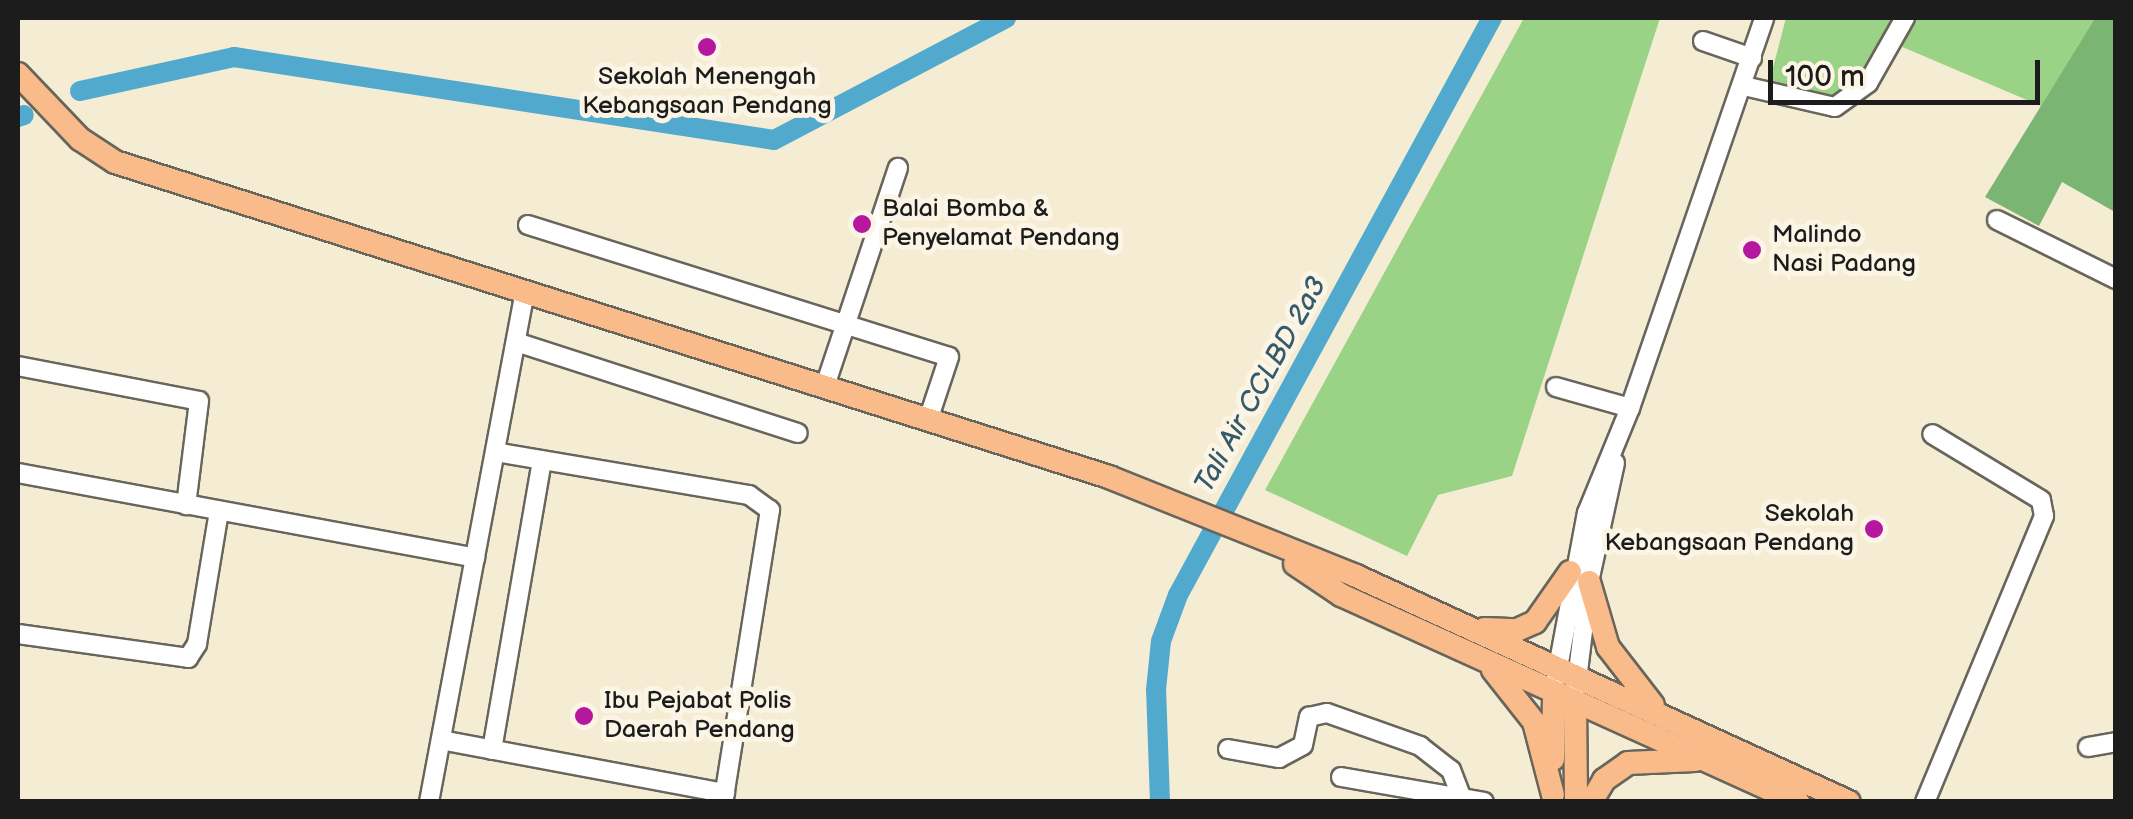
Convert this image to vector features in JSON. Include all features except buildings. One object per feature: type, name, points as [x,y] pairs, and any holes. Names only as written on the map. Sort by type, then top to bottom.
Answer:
[{"type":"main road","points":[[18,74],[52,113],[115,162],[826,383],[1109,477],[1447,618],[1848,802]]},
{"type":"main road","points":[[1258,540],[1342,595],[1798,802]]},
{"type":"main road","points":[[1447,618],[1497,632],[1517,630],[1554,604],[1580,578],[1616,662],[1666,718]]},
{"type":"main road","points":[[1484,661],[1534,722],[1561,799]]},
{"type":"main road","points":[[1561,799],[1565,698]]},
{"type":"main road","points":[[1591,802],[1604,780],[1628,763],[1704,760]]},
{"type":"street","points":[[1565,698],[1580,578],[1621,433],[1744,86],[1764,18]]},
{"type":"street","points":[[1744,86],[1835,107],[1868,84],[1906,18]]},
{"type":"street","points":[[1704,41],[1752,58]]},
{"type":"street","points":[[826,383],[898,168]]},
{"type":"street","points":[[1997,220],[2116,279]]},
{"type":"street","points":[[528,225],[949,356],[929,417]]},
{"type":"street","points":[[429,802],[525,291]]},
{"type":"street","points":[[516,342],[798,433]]},
{"type":"street","points":[[18,366],[199,401],[186,505]]},
{"type":"street","points":[[1556,386],[1630,408]]},
{"type":"street","points":[[1925,802],[2044,516],[2041,500],[1932,434]]},
{"type":"street","points":[[441,740],[724,797],[770,510],[749,496],[495,452]]},
{"type":"street","points":[[492,750],[542,460]]},
{"type":"street","points":[[18,474],[475,558]]},
{"type":"street","points":[[18,634],[188,658],[197,644],[219,511]]},
{"type":"street","points":[[1228,749],[1278,758],[1303,744],[1309,717],[1327,714],[1420,746],[1452,770],[1462,798]]},
{"type":"street","points":[[2088,747],[2116,742]]},
{"type":"street","points":[[1341,776],[1484,802]]},
{"type":"green space","points":[[1524,18],[1660,18],[1512,476],[1438,495],[1407,556],[1265,490]]},
{"type":"green space","points":[[1786,18],[1897,18],[1860,82],[1834,100],[1769,83]]},
{"type":"green space","points":[[1916,18],[2095,18],[2041,106],[1900,46]]},
{"type":"green space","points":[[2095,18],[2115,18],[2115,212],[2062,182],[2039,226],[1985,197]]},
{"type":"waterway","name":"Tali Air CCLBD 2a3","points":[[80,91],[234,57],[774,140],[1006,18]]},
{"type":"waterway","name":"Tali Air CCLBD 2a3","points":[[1160,802],[1156,690],[1161,641],[1178,595],[1492,18]]},
{"type":"waterway","points":[[18,117],[24,115]]},
{"type":"place","name":"Sekolah Menengah Kebangsaan Pendang","points":[[707,47]]},
{"type":"place","name":"Balai Bomba & Penyelamat Pendang","points":[[862,224]]},
{"type":"place","name":"Malindo Nasi Padang","points":[[1752,250]]},
{"type":"place","name":"Sekolah Kebangsaan Pendang","points":[[1874,529]]},
{"type":"place","name":"Ibu Pejabat Polis Daerah Pendang","points":[[584,716]]}]
